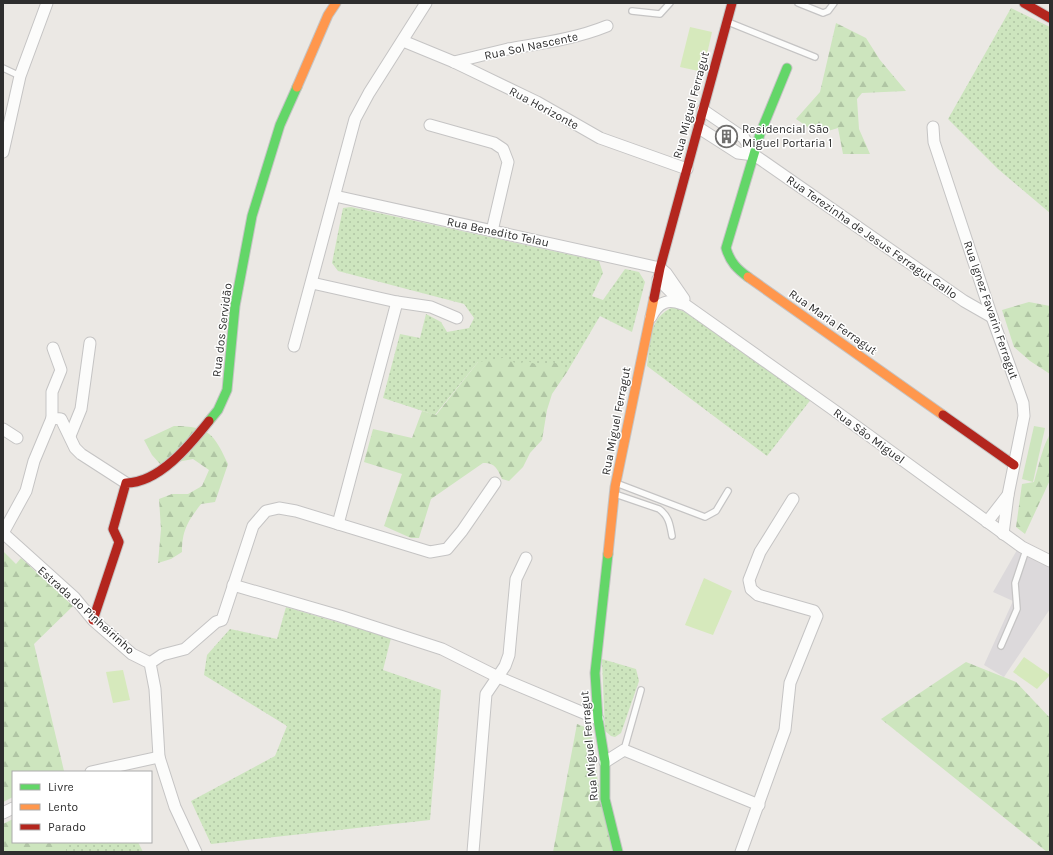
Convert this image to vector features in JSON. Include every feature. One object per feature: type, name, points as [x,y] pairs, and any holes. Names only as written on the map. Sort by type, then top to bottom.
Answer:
[{"type":"street","points":[[3,152],[20,76],[47,3]]},
{"type":"street","name":"Rua dos Servidão","points":[[126,483],[134,483],[153,476],[188,446],[218,410],[227,390],[234,306],[252,216],[280,126],[328,15],[336,3]]},
{"type":"street","points":[[294,346],[355,120],[369,93],[426,3]]},
{"type":"street","name":"Rua Miguel Ferragut","points":[[618,852],[605,799],[605,762],[598,719],[595,673],[614,494],[659,273],[732,3]]},
{"type":"street","points":[[1024,3],[1050,18]]},
{"type":"street","name":"Rua Sol Nascente","points":[[454,62],[567,39],[588,34],[607,26]]},
{"type":"street","name":"Rua Horizonte","points":[[403,41],[454,62],[537,102],[600,138],[687,169]]},
{"type":"street","name":"Rua Maria Ferragut","points":[[787,68],[766,112],[726,248],[729,259],[743,273],[1014,465]]},
{"type":"street","name":"Rua Terezinha de Jesus Ferragut Gallo","points":[[703,110],[744,138],[754,155],[964,301],[992,317]]},
{"type":"street","points":[[430,125],[494,143],[503,149],[508,162],[492,231]]},
{"type":"street","name":"Rua Ignez Favarin Ferragut","points":[[933,127],[934,142],[992,317],[1023,403],[1024,416],[1008,495],[1003,534]]},
{"type":"street","name":"Rua Terezinha de Jesus Ferragut Gallo","points":[[699,128],[738,153],[754,155]]},
{"type":"street","name":"Rua Benedito Telau","points":[[335,196],[492,231],[659,273]]},
{"type":"street","name":"Rua São Miguel","points":[[659,273],[680,301],[1003,534],[1026,550],[1050,561]]},
{"type":"street","points":[[312,283],[397,302],[431,307],[457,318]]},
{"type":"street","name":"Rua São Miguel","points":[[649,320],[658,307],[667,301],[674,301],[690,308]]},
{"type":"street","points":[[338,524],[397,302]]},
{"type":"street","points":[[70,436],[81,409],[90,343]]},
{"type":"street","points":[[3,533],[26,491],[34,461],[52,418],[52,392],[60,370],[54,348]]},
{"type":"street","points":[[52,418],[61,419],[75,448],[81,454],[126,483],[113,529],[119,542],[93,620]]},
{"type":"street","points":[[3,429],[17,438]]},
{"type":"street","points":[[196,852],[174,807],[159,757],[155,689],[150,664],[162,655],[185,649],[216,622],[222,620],[253,526],[266,511],[279,508],[430,552],[447,549],[462,531],[495,483]]},
{"type":"street","name":"Rua Ignez Favarin Ferragut","points":[[987,522],[1008,495]]},
{"type":"street","points":[[741,852],[785,730],[790,683],[817,616],[814,611],[758,595],[751,589],[749,580],[760,552],[793,499]]},
{"type":"street","name":"Estrada do Pinheirinho","points":[[3,533],[74,597],[93,620],[132,654],[150,664]]},
{"type":"street","points":[[473,852],[486,694],[505,666],[509,655],[516,579],[526,558]]},
{"type":"street","points":[[233,585],[340,616],[442,649],[498,677],[598,719]]},
{"type":"street","points":[[605,762],[624,750],[758,805]]},
{"type":"street","points":[[96,771],[159,757]]},
{"type":"street","points":[[3,813],[12,808]]},
{"type":"lane","points":[[632,11],[660,14],[670,3]]},
{"type":"lane","points":[[798,3],[823,13],[828,11],[834,3]]},
{"type":"lane","points":[[726,21],[815,57]]},
{"type":"lane","points":[[3,68],[20,76]]},
{"type":"lane","points":[[616,483],[705,517],[716,511],[728,491]]},
{"type":"lane","points":[[614,494],[659,509],[665,514],[670,524],[672,536]]},
{"type":"lane","points":[[1001,646],[1017,610],[1015,583],[1026,550]]},
{"type":"lane","points":[[624,750],[641,690]]},
{"type":"shaded area","points":[[1017,550],[1050,567],[1050,609],[1004,677],[984,665],[1013,601],[993,592]]},
{"type":"green space","points":[[1011,8],[1050,27],[1050,213],[998,169],[948,119]]},
{"type":"green space","points":[[836,23],[866,38],[880,60],[906,91],[862,93],[857,99],[859,129],[870,154],[843,154],[838,128],[818,134],[796,119],[820,92]]},
{"type":"green space","points":[[690,27],[712,32],[703,72],[680,67]]},
{"type":"green space","points":[[351,207],[599,261],[603,273],[592,296],[603,300],[625,269],[639,272],[645,282],[632,332],[600,316],[567,372],[478,362],[435,415],[383,398],[400,334],[420,338],[426,314],[441,322],[447,332],[469,328],[474,318],[464,304],[338,271],[332,263],[343,208]]},
{"type":"green space","points":[[1029,302],[1050,306],[1050,374],[1030,361],[1014,347],[1002,310]]},
{"type":"green space","points":[[673,307],[685,312],[812,398],[767,456],[647,366],[650,339],[655,324],[659,317]]},
{"type":"green space","points":[[503,358],[518,364],[527,361],[538,365],[551,362],[563,365],[567,372],[552,394],[547,410],[542,440],[530,453],[523,467],[509,481],[502,479],[497,469],[493,465],[483,463],[431,499],[419,538],[411,538],[384,526],[402,474],[364,462],[373,429],[412,438],[422,411],[436,415],[478,362]]},
{"type":"green space","points":[[174,426],[195,428],[203,430],[209,434],[219,445],[228,464],[215,502],[201,504],[189,521],[183,538],[182,552],[171,559],[158,563],[161,529],[159,499],[172,494],[188,494],[202,486],[209,470],[193,459],[161,465],[152,455],[144,440]]},
{"type":"green space","points":[[1034,426],[1045,428],[1033,482],[1022,479]]},
{"type":"green space","points":[[1050,435],[1050,480],[1025,534],[1016,527],[1022,484],[1034,482],[1043,450]]},
{"type":"green space","points":[[3,551],[16,564],[21,558],[73,606],[34,644],[64,771],[12,771],[12,798],[3,802]]},
{"type":"green space","points":[[704,578],[732,591],[713,635],[685,625]]},
{"type":"green space","points":[[286,607],[391,638],[383,670],[441,690],[430,820],[211,844],[191,801],[275,756],[287,726],[204,675],[207,655],[230,629],[277,639]]},
{"type":"green space","points":[[1024,657],[1050,675],[1037,689],[1013,672]]},
{"type":"green space","points":[[602,659],[636,669],[639,681],[621,733],[615,737],[611,736],[605,731]]},
{"type":"green space","points":[[966,662],[1016,682],[1050,718],[1050,852],[1047,852],[881,719]]},
{"type":"green space","points":[[123,670],[130,700],[113,703],[106,672]]},
{"type":"green space","points":[[577,724],[590,729],[600,796],[613,852],[553,852]]},
{"type":"green space","points":[[12,820],[12,843],[66,843],[66,852],[3,852],[3,824]]},
{"type":"green space","points":[[66,843],[138,843],[143,852],[66,852]]},
{"type":"traffic: fast","points":[[748,277],[734,265],[726,248],[760,134],[787,68]]},
{"type":"traffic: fast","points":[[209,421],[218,410],[227,390],[235,306],[252,216],[280,125],[297,87]]},
{"type":"traffic: fast","points":[[608,554],[595,673],[598,719],[605,762],[605,799],[618,852]]},
{"type":"traffic: slow","points":[[297,87],[328,15],[336,3]]},
{"type":"traffic: slow","points":[[748,277],[943,415]]},
{"type":"traffic: slow","points":[[608,554],[615,487],[654,298]]},
{"type":"traffic: jam","points":[[654,298],[660,268],[732,3]]},
{"type":"traffic: jam","points":[[1024,3],[1050,18]]},
{"type":"traffic: jam","points":[[943,415],[1014,465]]},
{"type":"traffic: jam","points":[[93,620],[119,542],[113,529],[126,483],[150,477],[162,470],[193,441],[209,421]]},
{"type":"place","name":"Residencial São Miguel Portaria 1","points":[[726,136]]}]
